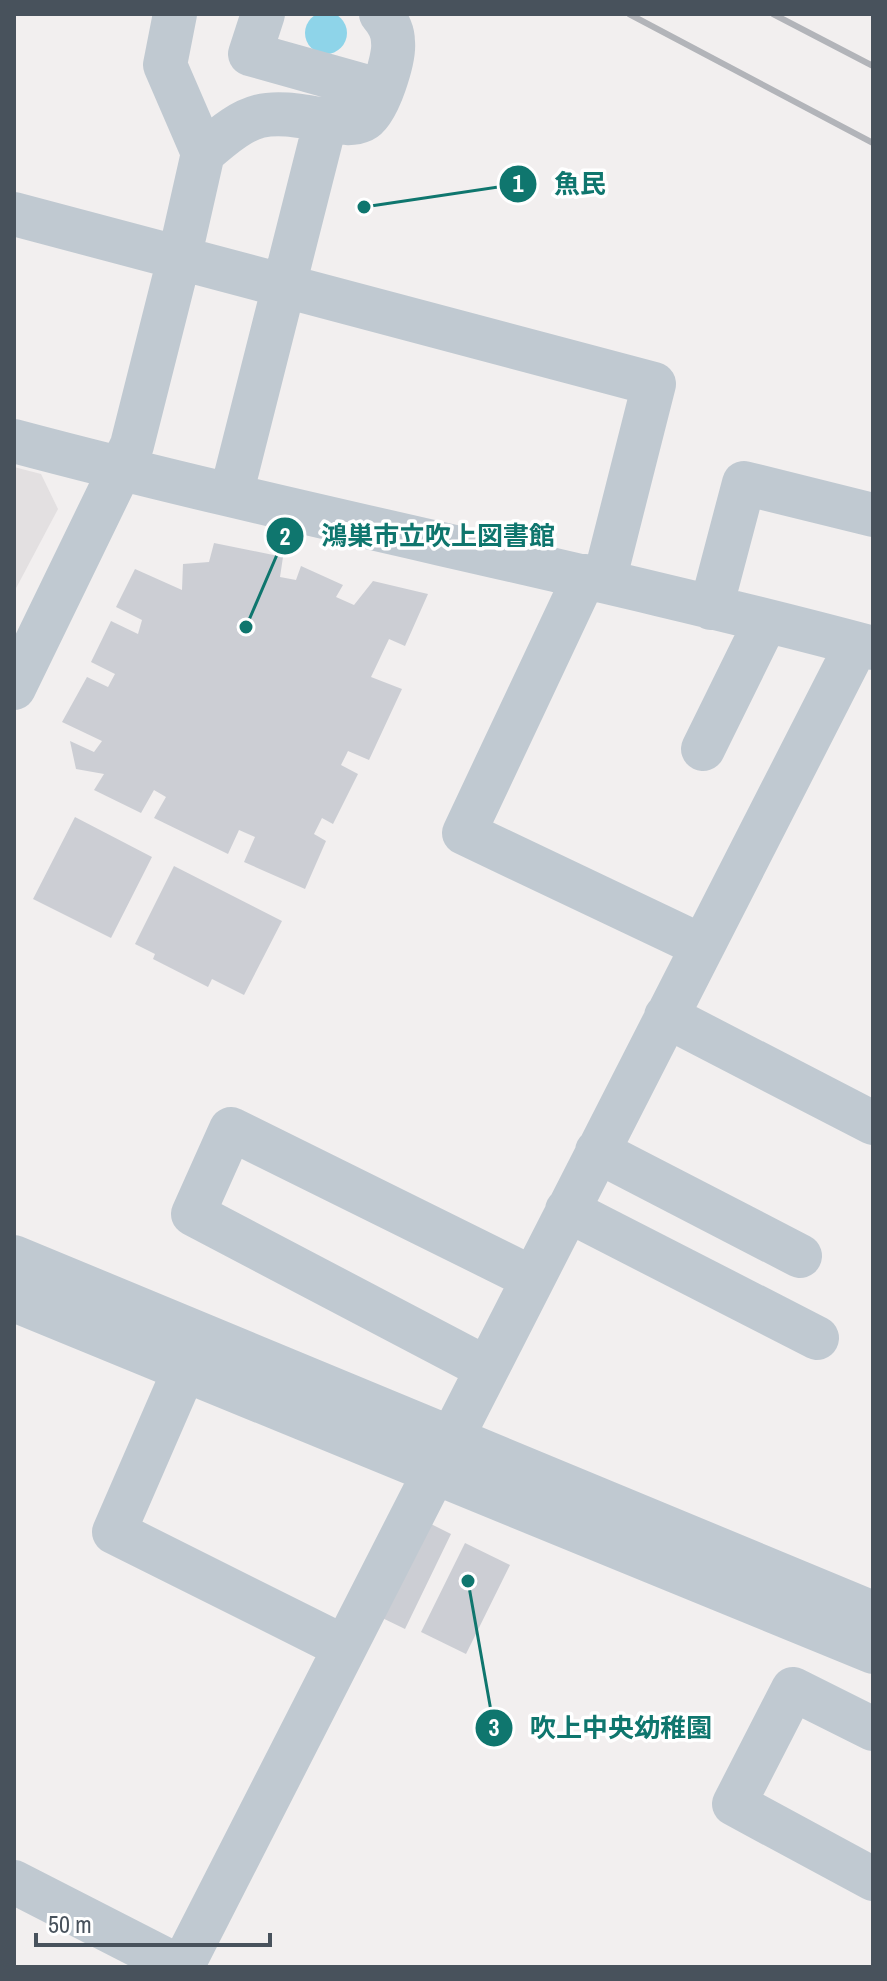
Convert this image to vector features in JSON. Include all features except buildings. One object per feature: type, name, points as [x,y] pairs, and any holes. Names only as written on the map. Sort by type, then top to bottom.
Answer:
[{"type":"street","points":[[14,688],[132,445],[179,259],[203,153],[165,65],[175,14]]},
{"type":"street","points":[[263,14],[250,54],[382,91]]},
{"type":"street","points":[[203,153],[251,117],[276,112],[351,124],[367,119],[378,104],[394,44],[389,23],[381,14]]},
{"type":"street","points":[[231,495],[326,120]]},
{"type":"street","points":[[14,214],[654,384],[595,578],[464,833],[702,946]]},
{"type":"street","points":[[14,441],[122,470],[595,578],[865,646],[702,946],[181,1967],[14,1882]]},
{"type":"street","points":[[711,608],[744,483],[873,515]]},
{"type":"street","points":[[703,749],[766,621]]},
{"type":"street","points":[[666,1016],[873,1123]]},
{"type":"street","points":[[486,1368],[193,1214],[231,1129],[532,1278]]},
{"type":"street","points":[[597,1151],[800,1256]]},
{"type":"street","points":[[567,1210],[817,1338]]},
{"type":"street","points":[[14,1257],[873,1652]]},
{"type":"street","points":[[14,1300],[184,1371],[441,1455],[873,1613]]},
{"type":"street","points":[[184,1371],[114,1532],[344,1647]]},
{"type":"street","points":[[873,1729],[793,1689],[734,1804],[873,1879]]},
{"type":"shaded area","points":[[14,467],[41,474],[58,509],[14,592]]},
{"type":"water","points":[[326,12],[341,18],[347,33],[341,48],[326,54],[311,48],[305,33],[311,18]]},
{"type":"railway","points":[[629,14],[873,143]]},
{"type":"railway","points":[[773,14],[873,66]]},
{"type":"place","name":"魚民","points":[[364,207]]},
{"type":"place","name":"鴻巣市立吹上図書館","points":[[246,627]]},
{"type":"place","name":"吹上中央幼稚園","points":[[468,1581]]}]
